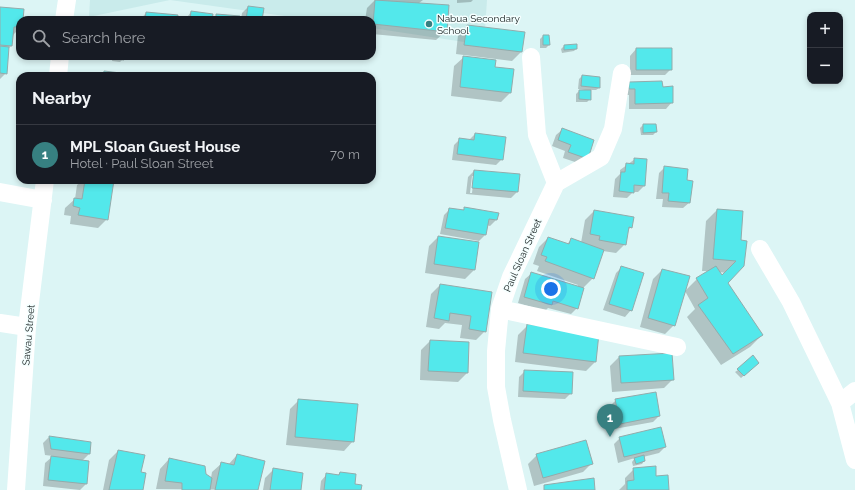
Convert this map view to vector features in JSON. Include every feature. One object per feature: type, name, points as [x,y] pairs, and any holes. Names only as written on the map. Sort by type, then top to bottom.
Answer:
[{"type":"street","points":[[65,16],[67,0]]},
{"type":"street","points":[[531,57],[537,135],[556,183],[601,158],[613,129],[622,73]]},
{"type":"street","points":[[58,72],[60,60]]},
{"type":"street","name":"Paul Sloan Street","points":[[518,490],[496,387],[496,351],[500,309],[510,276],[556,183]]},
{"type":"street","name":"Sawau Street","points":[[16,490],[27,327],[45,184]]},
{"type":"street","points":[[0,192],[43,200]]},
{"type":"street","points":[[760,249],[791,302],[840,403],[855,460]]},
{"type":"street","points":[[500,309],[677,347]]},
{"type":"street","points":[[0,323],[27,327]]},
{"type":"street","points":[[840,403],[855,391]]},
{"type":"shaded area","points":[[90,0],[170,0],[94,16],[89,16]]},
{"type":"shaded area","name":"Nabua Secondary School","points":[[170,0],[487,0],[484,45],[376,29],[376,16],[284,16]]},
{"type":"building","points":[[375,0],[449,5],[447,32],[376,24],[376,16],[374,16]]},
{"type":"building","points":[[248,6],[264,8],[263,16],[247,16]]},
{"type":"building","points":[[0,7],[24,9],[23,16],[16,16],[16,27],[14,27],[12,46],[0,45]]},
{"type":"building","points":[[191,11],[213,14],[213,16],[190,16]]},
{"type":"building","points":[[146,12],[178,15],[178,16],[146,16]]},
{"type":"building","points":[[216,14],[240,16],[216,16]]},
{"type":"building","points":[[467,25],[525,32],[522,52],[464,45]]},
{"type":"building","points":[[543,35],[549,35],[550,45],[543,45]]},
{"type":"building","points":[[577,44],[577,49],[564,50],[564,45]]},
{"type":"building","points":[[0,46],[9,47],[7,74],[0,73]]},
{"type":"building","points":[[636,48],[672,48],[672,70],[636,70]]},
{"type":"building","points":[[463,56],[496,60],[495,67],[514,69],[511,93],[460,87]]},
{"type":"building","points":[[582,75],[600,77],[600,88],[581,86]]},
{"type":"building","points":[[662,81],[663,87],[673,86],[673,103],[635,104],[635,89],[629,89],[629,82]]},
{"type":"building","points":[[579,90],[591,90],[591,100],[579,99]]},
{"type":"building","points":[[643,124],[656,124],[657,132],[643,133]]},
{"type":"building","points":[[562,128],[594,140],[588,159],[568,152],[571,145],[558,140]]},
{"type":"building","points":[[475,133],[506,137],[503,160],[457,154],[459,138],[474,140]]},
{"type":"building","points":[[634,158],[647,159],[645,186],[634,185],[634,193],[619,191],[621,172],[625,172],[626,163],[634,164]]},
{"type":"building","points":[[664,166],[688,169],[687,180],[693,181],[690,203],[668,201],[669,193],[662,193]]},
{"type":"building","points":[[474,170],[520,174],[518,192],[472,188]]},
{"type":"building","points":[[84,184],[113,184],[108,220],[78,215],[80,208],[73,206],[74,198],[82,199]]},
{"type":"building","points":[[464,207],[499,213],[497,220],[489,219],[486,235],[445,228],[449,208],[464,210]]},
{"type":"building","points":[[717,209],[743,211],[741,240],[747,241],[744,266],[728,283],[763,335],[733,354],[698,305],[708,298],[696,278],[716,266],[722,275],[736,261],[713,259]]},
{"type":"building","points":[[594,210],[634,217],[632,228],[629,227],[626,245],[599,240],[600,236],[590,234]]},
{"type":"building","points":[[438,236],[479,242],[475,270],[434,264]]},
{"type":"building","points":[[548,237],[569,244],[571,238],[604,250],[594,279],[545,261],[547,257],[541,255]]},
{"type":"building","points":[[621,266],[644,273],[632,311],[609,304]]},
{"type":"building","points":[[662,269],[690,276],[675,326],[648,318]]},
{"type":"building","points":[[531,272],[584,288],[578,309],[553,301],[552,305],[524,297]]},
{"type":"building","points":[[440,284],[492,292],[486,332],[469,329],[471,316],[450,313],[449,321],[434,318]]},
{"type":"building","points":[[527,324],[599,333],[596,362],[523,353]]},
{"type":"building","points":[[430,340],[469,342],[468,373],[428,371]]},
{"type":"building","points":[[672,353],[674,380],[621,383],[619,356]]},
{"type":"building","points":[[753,355],[759,363],[744,376],[737,369]]},
{"type":"building","points":[[524,370],[573,372],[572,394],[523,391]]},
{"type":"building","points":[[656,392],[660,416],[620,424],[615,399]]},
{"type":"building","points":[[298,399],[358,404],[354,442],[295,437]]},
{"type":"building","points":[[661,427],[666,447],[624,457],[619,437]]},
{"type":"building","points":[[49,436],[91,442],[90,454],[51,449]]},
{"type":"building","points":[[586,440],[593,464],[543,478],[536,454]]},
{"type":"building","points":[[118,450],[145,455],[141,472],[146,473],[143,490],[109,490]]},
{"type":"building","points":[[237,454],[265,461],[258,490],[215,490],[221,462],[234,465]]},
{"type":"building","points":[[644,455],[645,461],[636,464],[634,458]]},
{"type":"building","points":[[51,456],[89,461],[87,484],[48,480]]},
{"type":"building","points":[[169,458],[205,466],[206,474],[212,478],[210,490],[182,490],[182,483],[165,481]]},
{"type":"building","points":[[656,466],[656,476],[668,475],[669,490],[627,490],[627,481],[634,480],[633,468]]},
{"type":"building","points":[[273,468],[303,473],[301,490],[270,490]]},
{"type":"building","points":[[340,472],[356,474],[355,484],[362,485],[361,490],[324,490],[326,473],[339,475]]},
{"type":"building","points":[[594,478],[595,490],[544,490],[544,485]]},
{"type":"place","name":"Nabua Secondary School","points":[[429,24]]},
{"type":"place","name":"MPL Sloan Guest House","points":[[610,437]]}]
